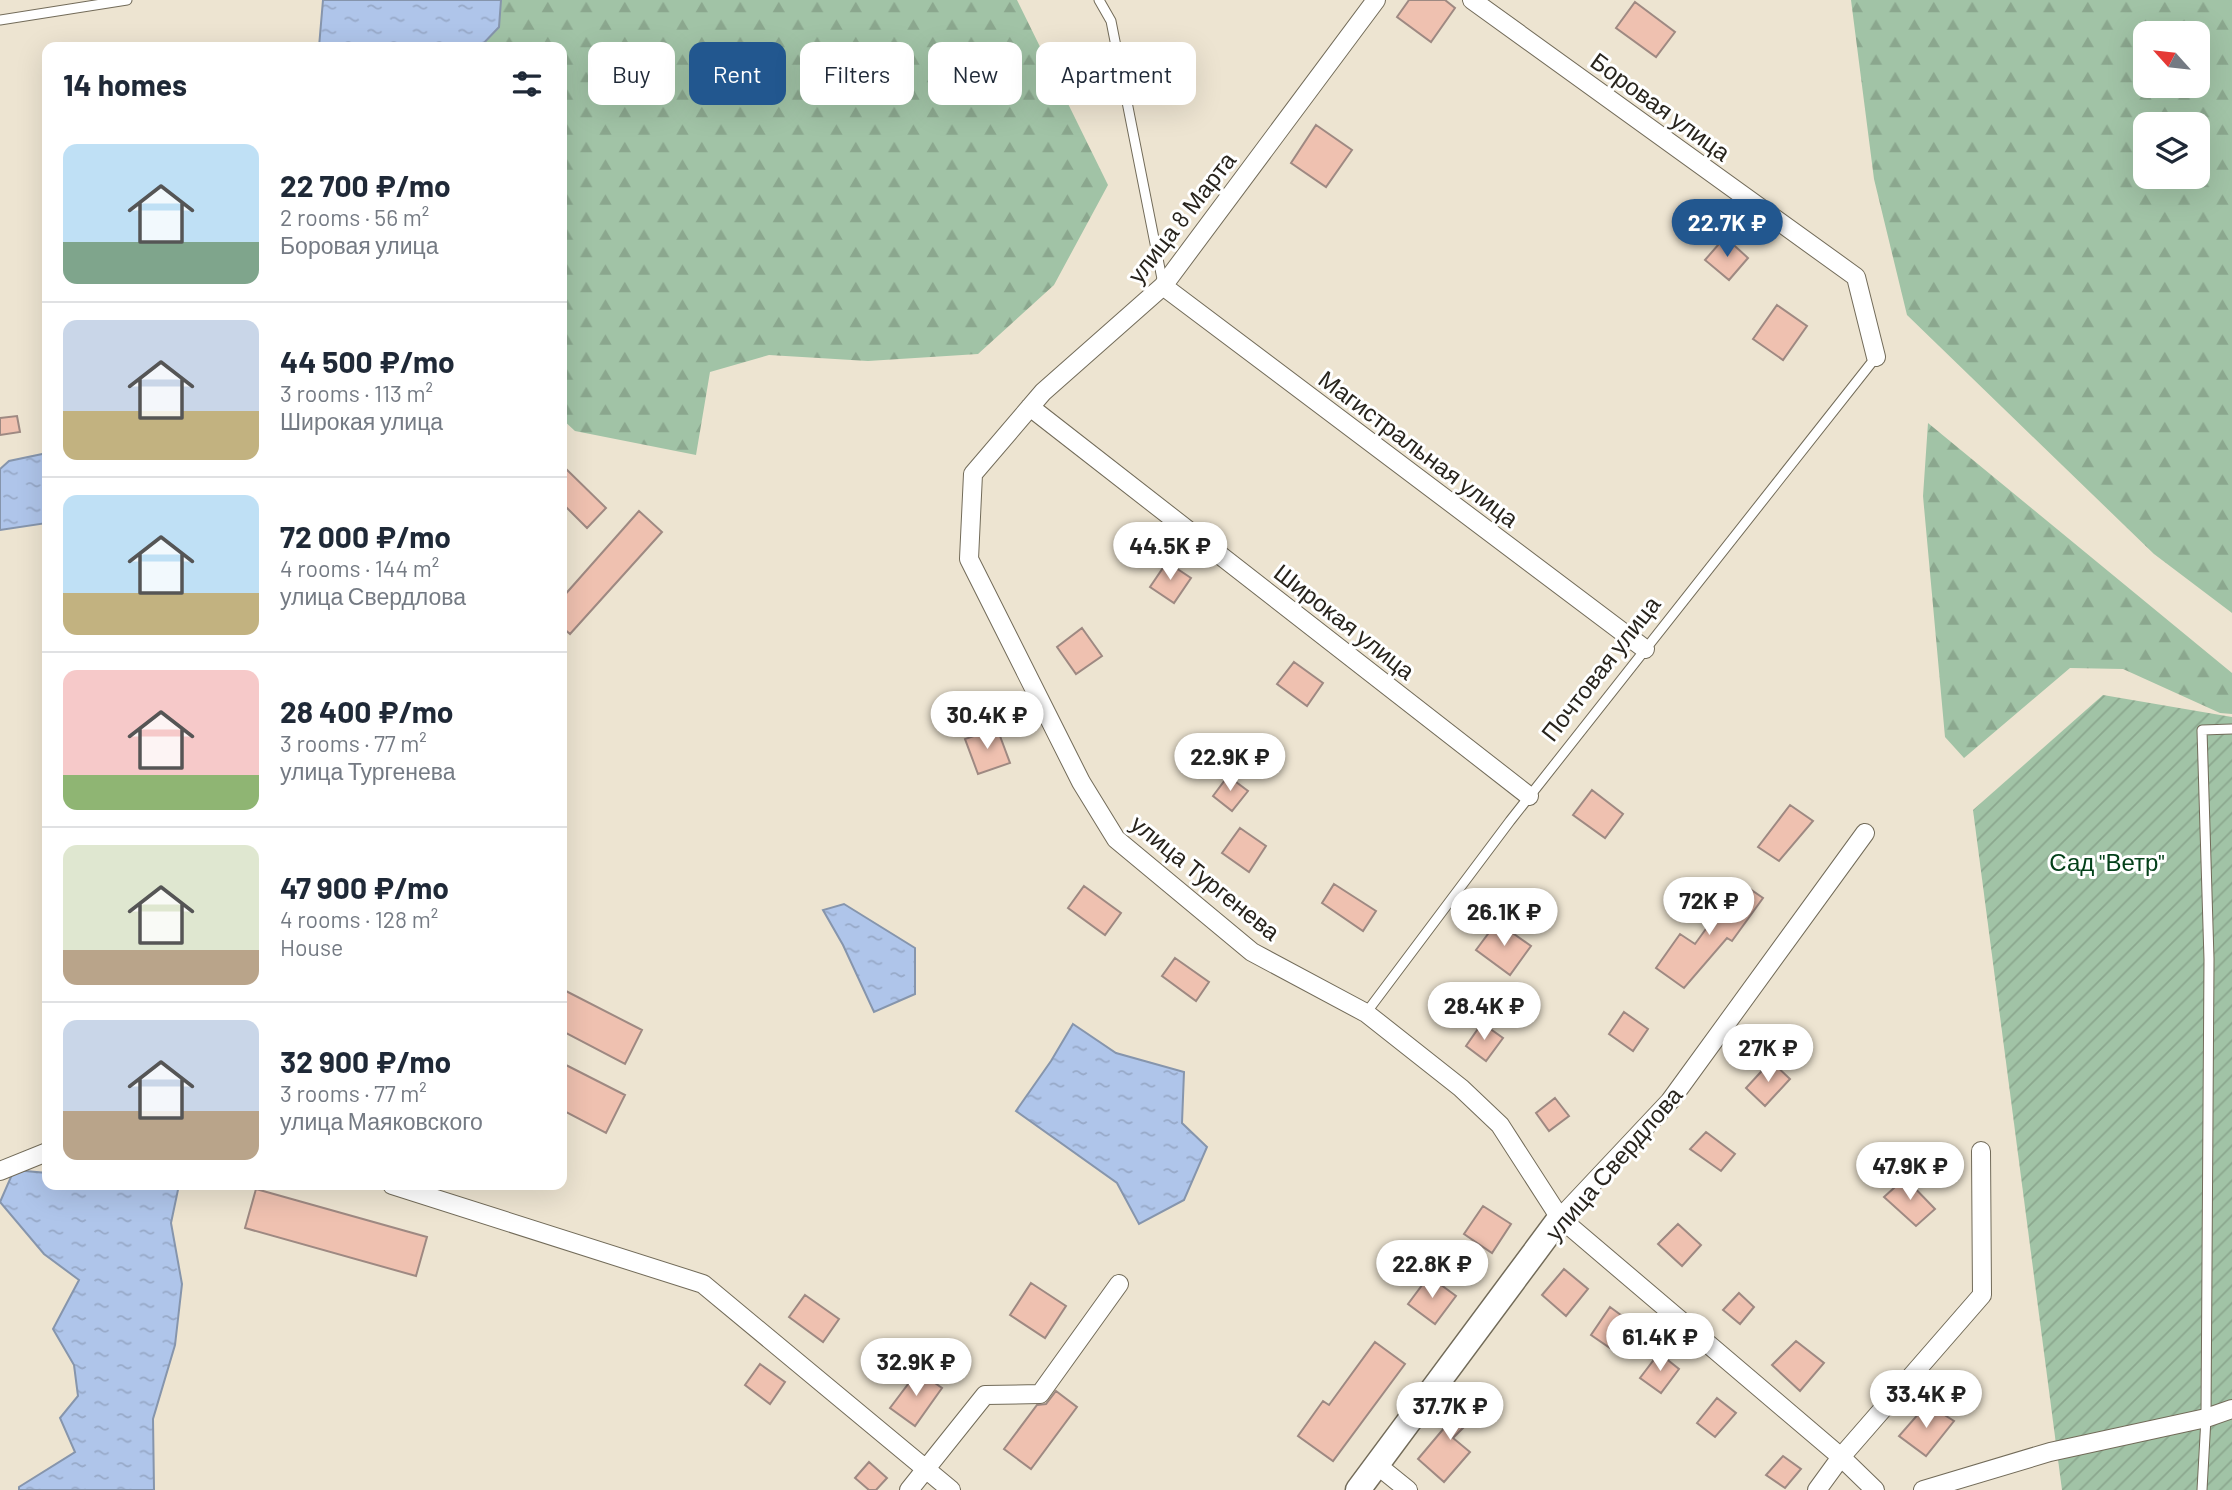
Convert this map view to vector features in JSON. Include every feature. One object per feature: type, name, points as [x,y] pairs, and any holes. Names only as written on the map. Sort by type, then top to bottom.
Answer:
[{"type":"street","name":"улица 8 Марта","points":[[969,559],[974,474],[1043,391],[1163,286],[1376,0]]},
{"type":"street","name":"Боровая улица","points":[[1472,0],[1856,277],[1876,356]]},
{"type":"street","name":"Магистральная улица","points":[[1163,286],[1645,649]]},
{"type":"street","name":"Широкая улица","points":[[1030,407],[1529,796]]},
{"type":"street","name":"улица Тургенева","points":[[969,559],[1081,782],[1116,839],[1252,952],[1366,1013],[1461,1087],[1500,1125],[1560,1218],[1841,1457],[1875,1490]]},
{"type":"street","name":"улица Свердлова","points":[[1358,1490],[1560,1218],[1670,1101],[1865,833]]},
{"type":"street","points":[[1816,1490],[1841,1457],[1982,1295],[1981,1151]]},
{"type":"street","points":[[0,1171],[42,1154]]},
{"type":"street","points":[[408,1190],[703,1284],[951,1490]]},
{"type":"street","points":[[909,1490],[985,1395],[1040,1394],[1119,1284]]},
{"type":"street","points":[[1923,1490],[2050,1451],[2206,1418],[2232,1409]]},
{"type":"street","points":[[1377,1465],[1408,1490]]},
{"type":"lane","points":[[0,20],[127,0]]},
{"type":"lane","points":[[1099,0],[1111,21],[1163,286]]},
{"type":"lane","name":"Почтовая улица","points":[[1366,1013],[1529,796],[1876,356]]},
{"type":"lane","points":[[2202,1490],[2206,1418],[2209,959],[2202,730],[2232,729]]},
{"type":"green space","points":[[501,0],[1017,0],[1038,42],[1036,105],[1069,105],[1108,185],[1054,285],[978,354],[868,361],[769,355],[710,372],[696,455],[575,431],[567,424],[567,42],[484,42],[498,27]]},
{"type":"green space","points":[[1851,0],[2232,0],[2232,613],[2154,554],[1907,315],[1874,179]]},
{"type":"green space","points":[[1928,423],[2232,673],[2232,714],[2220,713],[2123,669],[2070,668],[1964,758],[1945,737],[1923,496]]},
{"type":"green space","name":"Сад \"Ветр\"","points":[[2103,695],[2232,717],[2232,1490],[2062,1490],[1973,810]]},
{"type":"water","points":[[323,0],[501,0],[499,27],[485,42],[319,42]]},
{"type":"water","points":[[42,454],[42,524],[0,530],[0,469],[9,461]]},
{"type":"water","points":[[844,904],[915,948],[915,994],[874,1012],[843,945],[823,910]]},
{"type":"water","points":[[1073,1024],[1116,1053],[1184,1072],[1182,1123],[1207,1147],[1184,1200],[1139,1224],[1117,1183],[1016,1111]]},
{"type":"water","points":[[14,1170],[42,1173],[42,1190],[178,1190],[171,1223],[182,1284],[175,1345],[153,1419],[154,1490],[19,1490],[19,1487],[75,1452],[60,1418],[78,1396],[74,1365],[53,1329],[79,1280],[44,1254],[0,1202]]},
{"type":"building","points":[[1409,0],[1445,0],[1455,8],[1431,42],[1397,17]]},
{"type":"building","points":[[1635,2],[1675,32],[1656,57],[1616,28]]},
{"type":"building","points":[[1316,125],[1352,150],[1326,187],[1291,163]]},
{"type":"building","points":[[1725,237],[1748,258],[1729,280],[1705,260]]},
{"type":"building","points":[[1777,305],[1807,326],[1783,360],[1753,339]]},
{"type":"building","points":[[17,416],[20,432],[0,435],[0,418]]},
{"type":"building","points":[[567,470],[606,508],[587,528],[567,508]]},
{"type":"building","points":[[639,511],[662,532],[570,634],[567,631],[567,592]]},
{"type":"building","points":[[1167,562],[1191,578],[1174,603],[1150,587]]},
{"type":"building","points":[[1082,628],[1102,656],[1076,674],[1057,647]]},
{"type":"building","points":[[1294,662],[1323,683],[1307,706],[1277,684]]},
{"type":"building","points":[[997,728],[1010,763],[978,774],[965,739]]},
{"type":"building","points":[[1228,776],[1248,791],[1232,811],[1213,796]]},
{"type":"building","points":[[1592,790],[1623,814],[1605,838],[1573,815]]},
{"type":"building","points":[[1790,805],[1813,821],[1779,861],[1758,847]]},
{"type":"building","points":[[1240,828],[1266,846],[1249,872],[1222,853]]},
{"type":"building","points":[[1740,882],[1763,898],[1732,941],[1727,938],[1684,988],[1656,968],[1680,934],[1695,944]]},
{"type":"building","points":[[1334,884],[1376,911],[1363,931],[1322,903]]},
{"type":"building","points":[[1084,886],[1121,913],[1105,935],[1068,908]]},
{"type":"building","points":[[1497,922],[1531,946],[1510,975],[1476,950]]},
{"type":"building","points":[[1175,958],[1209,982],[1196,1001],[1162,976]]},
{"type":"building","points":[[567,992],[642,1030],[625,1064],[567,1034]]},
{"type":"building","points":[[1624,1012],[1648,1029],[1633,1051],[1609,1034]]},
{"type":"building","points":[[1482,1023],[1503,1038],[1486,1061],[1466,1046]]},
{"type":"building","points":[[1771,1061],[1790,1079],[1765,1106],[1746,1088]]},
{"type":"building","points":[[567,1066],[625,1095],[606,1133],[567,1113]]},
{"type":"building","points":[[1555,1098],[1569,1116],[1549,1131],[1536,1113]]},
{"type":"building","points":[[1706,1132],[1735,1154],[1721,1171],[1690,1149]]},
{"type":"building","points":[[1905,1178],[1935,1209],[1916,1226],[1884,1197]]},
{"type":"building","points":[[256,1190],[260,1190],[427,1237],[416,1276],[245,1228]]},
{"type":"building","points":[[1483,1206],[1511,1224],[1492,1253],[1464,1234]]},
{"type":"building","points":[[1678,1224],[1701,1245],[1682,1266],[1658,1244]]},
{"type":"building","points":[[1564,1269],[1588,1289],[1566,1316],[1542,1295]]},
{"type":"building","points":[[1429,1276],[1456,1296],[1435,1324],[1408,1304]]},
{"type":"building","points":[[1031,1283],[1066,1306],[1045,1338],[1010,1315]]},
{"type":"building","points":[[1739,1293],[1754,1307],[1740,1324],[1723,1310]]},
{"type":"building","points":[[805,1295],[839,1319],[823,1342],[789,1317]]},
{"type":"building","points":[[1610,1307],[1629,1321],[1610,1348],[1591,1335]]},
{"type":"building","points":[[1796,1341],[1824,1363],[1800,1391],[1772,1365]]},
{"type":"building","points":[[1375,1342],[1405,1364],[1333,1461],[1298,1436],[1323,1401],[1329,1405]]},
{"type":"building","points":[[1659,1353],[1679,1369],[1661,1393],[1640,1378]]},
{"type":"building","points":[[760,1364],[785,1382],[770,1404],[745,1385]]},
{"type":"building","points":[[918,1371],[942,1388],[915,1426],[890,1408]]},
{"type":"building","points":[[1056,1391],[1077,1407],[1031,1469],[1004,1449],[1037,1405],[1046,1404]]},
{"type":"building","points":[[1466,1394],[1483,1408],[1453,1438],[1470,1452],[1444,1482],[1418,1459],[1456,1414],[1453,1412]]},
{"type":"building","points":[[1717,1398],[1736,1413],[1715,1437],[1697,1423]]},
{"type":"building","points":[[1927,1404],[1954,1421],[1926,1456],[1899,1436]]},
{"type":"building","points":[[1783,1456],[1801,1469],[1785,1488],[1766,1475]]},
{"type":"building","points":[[869,1462],[887,1478],[876,1490],[869,1490],[855,1478]]}]
